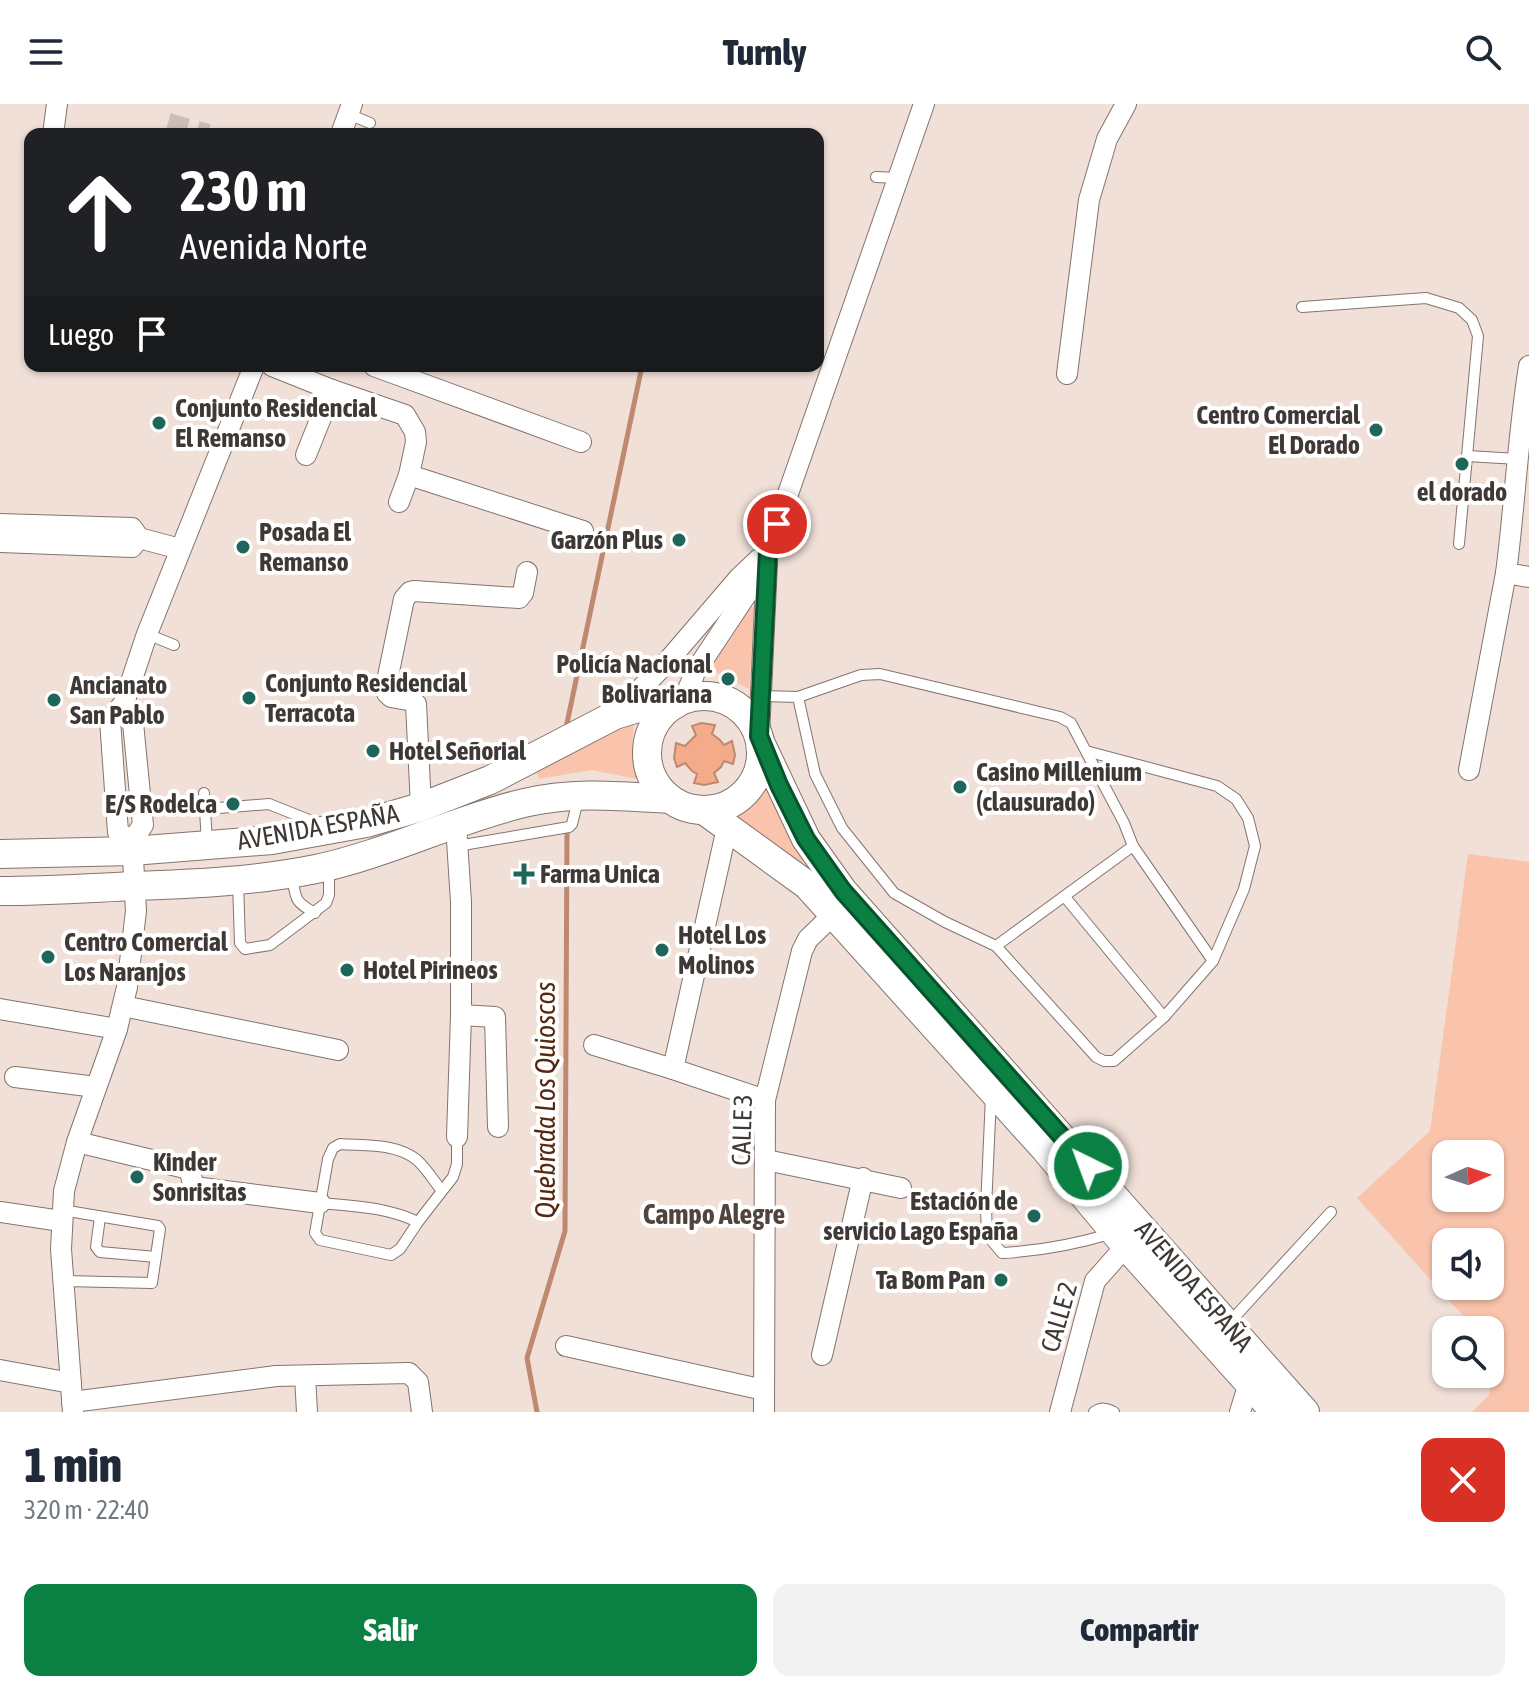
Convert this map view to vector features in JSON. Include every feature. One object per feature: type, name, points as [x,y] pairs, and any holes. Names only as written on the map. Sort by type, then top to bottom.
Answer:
[{"type":"main road","points":[[702,695],[721,698],[738,706],[751,719],[760,740],[761,761],[757,777],[736,801],[721,808],[716,819],[670,799],[657,785],[649,769],[647,751],[651,733],[660,717],[679,702],[702,695]]},
{"type":"main road","name":"AVENIDA ESPAÑA","points":[[0,854],[272,840],[366,823],[421,807],[490,780],[615,715],[648,705],[679,702]]},
{"type":"main road","name":"AVENIDA ESPAÑA","points":[[760,740],[806,839],[843,891],[1305,1412]]},
{"type":"main road","name":"AVENIDA ESPAÑA","points":[[0,891],[163,886],[292,873],[457,835],[494,811],[526,802],[580,794],[670,799]]},
{"type":"main road","name":"AVENIDA ESPAÑA","points":[[716,819],[807,885],[1045,1149],[1120,1239],[1275,1412]]},
{"type":"street","points":[[54,128],[57,104]]},
{"type":"street","points":[[679,702],[695,672],[750,589],[768,551],[924,104]]},
{"type":"street","points":[[1067,374],[1089,200],[1107,139],[1126,104]]},
{"type":"street","points":[[343,128],[350,109]]},
{"type":"street","points":[[1469,770],[1506,573],[1522,455],[1521,412],[1529,366]]},
{"type":"street","points":[[72,1399],[64,1281],[64,1191],[77,1142],[123,1006],[136,911],[132,846],[118,832],[110,720],[124,703],[147,634],[252,372]]},
{"type":"street","points":[[287,372],[405,415],[415,432],[416,442],[399,502]]},
{"type":"street","points":[[390,372],[581,442]]},
{"type":"street","points":[[306,455],[332,390]]},
{"type":"street","points":[[409,475],[583,531]]},
{"type":"street","points":[[0,524],[132,528],[139,538],[180,549]]},
{"type":"street","points":[[0,542],[132,547],[139,538]]},
{"type":"street","points":[[760,740],[768,551]]},
{"type":"street","points":[[615,715],[667,662],[739,578],[768,551]]},
{"type":"street","points":[[421,807],[416,704],[391,697],[386,686],[404,599],[414,591],[519,598],[527,572]]},
{"type":"street","points":[[1506,573],[1529,577]]},
{"type":"street","points":[[673,1069],[716,819]]},
{"type":"street","points":[[457,835],[461,902],[457,1137]]},
{"type":"street","name":"CALLE 3","points":[[764,1412],[765,1100],[802,951],[808,939],[834,914]]},
{"type":"street","points":[[123,1006],[338,1050]]},
{"type":"street","points":[[0,1009],[117,1029]]},
{"type":"street","points":[[461,1015],[495,1009],[498,1127]]},
{"type":"street","points":[[594,1045],[765,1100]]},
{"type":"street","points":[[15,1077],[96,1087]]},
{"type":"street","points":[[77,1142],[185,1168],[190,1172],[194,1187],[320,1203]]},
{"type":"street","points":[[766,1160],[901,1188]]},
{"type":"street","points":[[822,1355],[863,1178]]},
{"type":"street","points":[[0,1212],[62,1215]]},
{"type":"street","name":"CALLE 2","points":[[1060,1412],[1095,1281],[1120,1239]]},
{"type":"street","points":[[566,1346],[764,1390]]},
{"type":"street","points":[[0,1370],[72,1399],[276,1376],[409,1373],[418,1382],[422,1412]]},
{"type":"street","points":[[305,1376],[307,1412]]},
{"type":"street","points":[[1240,1412],[1249,1383]]},
{"type":"lane","points":[[350,109],[370,123]]},
{"type":"lane","points":[[876,177],[897,178]]},
{"type":"lane","points":[[1302,307],[1426,298],[1459,308],[1472,320],[1478,336],[1459,544]]},
{"type":"lane","points":[[1467,456],[1522,455]]},
{"type":"lane","points":[[147,634],[174,645]]},
{"type":"lane","points":[[762,696],[798,697],[861,675],[880,674],[1060,717],[1071,723],[1133,846],[1213,961]]},
{"type":"lane","points":[[798,697],[815,774],[842,828],[894,893],[996,946],[1096,1057],[1114,1061],[1164,1017],[1213,961],[1244,889],[1255,846],[1248,818],[1236,799],[1217,786],[1086,751]]},
{"type":"lane","points":[[204,793],[207,845]]},
{"type":"lane","points":[[457,835],[569,827],[580,794]]},
{"type":"lane","points":[[206,809],[269,804],[314,822],[325,831]]},
{"type":"lane","points":[[996,946],[1133,846]]},
{"type":"lane","points":[[238,880],[240,943],[245,949],[270,945],[326,903],[329,865]]},
{"type":"lane","points":[[292,873],[299,904],[315,913]]},
{"type":"lane","points":[[1065,897],[1164,1017]]},
{"type":"lane","points":[[992,1090],[987,1235],[1002,1253],[1031,1252],[1120,1239]]},
{"type":"lane","points":[[442,1191],[418,1161],[393,1148],[340,1144],[333,1148],[328,1159],[315,1233],[320,1240],[391,1255],[400,1249],[453,1177],[457,1164],[457,1137]]},
{"type":"lane","points":[[320,1203],[373,1208],[418,1222]]},
{"type":"lane","points":[[1228,1324],[1331,1212]]},
{"type":"lane","points":[[62,1215],[100,1217],[158,1226],[160,1229],[152,1283],[149,1285],[64,1281]]},
{"type":"lane","points":[[100,1217],[96,1247],[100,1252],[156,1257]]},
{"type":"lane","points":[[1094,1412],[1105,1408],[1114,1412]]},
{"type":"shaded area","points":[[751,606],[755,608],[749,689],[706,667],[728,643]]},
{"type":"shaded area","points":[[634,721],[632,749],[643,780],[591,770],[539,779],[536,771]]},
{"type":"shaded area","points":[[701,723],[715,725],[712,734],[724,745],[732,741],[735,755],[733,764],[724,761],[714,773],[718,782],[704,785],[694,783],[697,774],[685,763],[677,767],[674,758],[676,743],[685,746],[696,735],[692,726]]},
{"type":"shaded area","points":[[767,784],[805,860],[797,868],[727,817],[750,805]]},
{"type":"shaded area","points":[[1468,854],[1529,862],[1529,1412],[1472,1412],[1490,1394],[1489,1388],[1504,1388],[1504,1316],[1463,1316],[1449,1300],[1504,1300],[1504,1228],[1432,1228],[1432,1281],[1357,1198],[1430,1131]]},
{"type":"waterway","name":"Quebrada Los Quioscos","points":[[566,728],[641,372]]},
{"type":"waterway","name":"Quebrada Los Quioscos","points":[[537,1412],[527,1358],[565,1231],[567,830]]},
{"type":"tunnel","points":[[168,123],[186,128]]},
{"type":"place","name":"Conjunto Residencial El Remanso","points":[[159,423]]},
{"type":"place","name":"Centro Comercial El Dorado","points":[[1376,430]]},
{"type":"place","name":"el dorado","points":[[1462,464]]},
{"type":"place","name":"Garzón Plus","points":[[679,540]]},
{"type":"place","name":"Posada El Remanso","points":[[243,547]]},
{"type":"place","name":"Policía Nacional Bolivariana","points":[[728,679]]},
{"type":"place","name":"Conjunto Residencial Terracota","points":[[249,698]]},
{"type":"place","name":"Ancianato San Pablo","points":[[54,700]]},
{"type":"place","name":"Hotel Señorial","points":[[373,751]]},
{"type":"place","name":"Casino Millenium (clausurado)","points":[[960,787]]},
{"type":"place","name":"E/S Rodelca","points":[[233,804]]},
{"type":"place","name":"Farma Unica","points":[[524,874]]},
{"type":"place","name":"Hotel Los Molinos","points":[[662,950]]},
{"type":"place","name":"Centro Comercial Los Naranjos","points":[[48,957]]},
{"type":"place","name":"Hotel Pirineos","points":[[347,970]]},
{"type":"place","name":"Kinder Sonrisitas","points":[[137,1177]]},
{"type":"place","name":"Estación de servicio Lago España","points":[[1034,1216]]},
{"type":"place","name":"Ta Bom Pan","points":[[1001,1280]]},
{"type":"district","name":"Campo Alegre","points":[[714,1214]]},
{"type":"route","points":[[777,524],[768,551],[759,736],[779,785],[806,839],[843,891],[1088,1166]]}]
